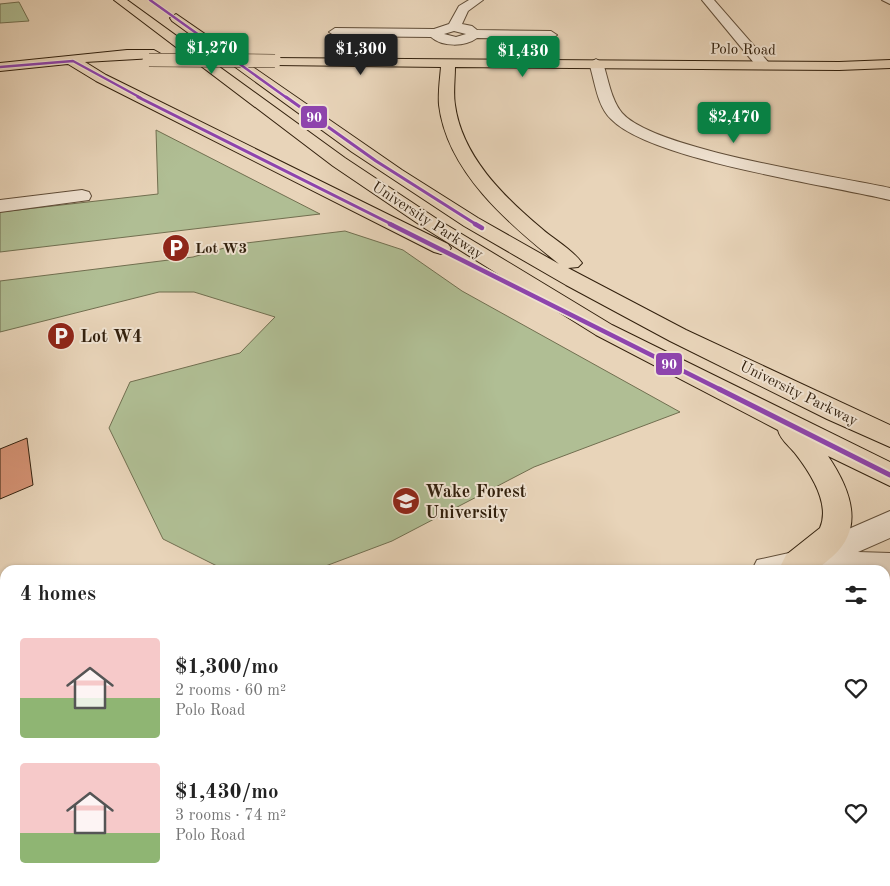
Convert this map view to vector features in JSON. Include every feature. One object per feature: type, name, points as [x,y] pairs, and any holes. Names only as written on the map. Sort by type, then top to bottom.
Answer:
[{"type":"main road","name":"University Parkway","points":[[120,0],[339,162],[433,225],[604,330],[890,475]]},
{"type":"main road","name":"University Parkway","points":[[150,0],[376,161],[471,222],[634,314],[890,437]]},
{"type":"main road","name":"Polo Road","points":[[277,58],[427,56],[575,65],[596,62],[764,66],[890,64]]},
{"type":"main road","name":"Polo Road","points":[[0,67],[96,59],[152,57],[452,57]]},
{"type":"main road","points":[[452,57],[447,104],[459,143],[488,187],[513,213],[571,263],[724,357]]},
{"type":"main road","points":[[73,61],[101,78],[604,330]]},
{"type":"main road","points":[[775,417],[799,438],[820,465],[833,492],[838,520],[832,537],[786,565]]},
{"type":"street","points":[[454,27],[463,9],[477,0]]},
{"type":"street","points":[[708,0],[764,66]]},
{"type":"street","points":[[461,40],[462,51],[452,57],[446,50],[442,36],[444,28],[468,29],[474,34],[551,35]]},
{"type":"street","points":[[335,32],[442,36],[461,40],[468,39],[474,34]]},
{"type":"street","points":[[596,62],[616,116],[635,130],[657,140],[718,157],[890,194]]},
{"type":"street","points":[[0,206],[82,196]]},
{"type":"street","points":[[788,565],[890,524]]},
{"type":"green space","points":[[19,2],[29,21],[0,23],[0,4]]},
{"type":"green space","points":[[156,130],[320,214],[0,252],[0,212],[158,194]]},
{"type":"green space","points":[[345,231],[403,250],[462,291],[680,412],[534,467],[392,541],[328,565],[215,565],[163,539],[109,428],[130,382],[240,353],[275,317],[194,292],[159,292],[0,332],[0,281],[193,257],[238,244]]},
{"type":"building","points":[[27,438],[33,485],[0,499],[0,449]]},
{"type":"transit line","name":"90","points":[[150,0],[376,161],[482,228]]},
{"type":"transit line","name":"90","points":[[0,67],[73,61],[101,78],[890,475]]},
{"type":"place","name":"Lot W3","points":[[176,248]]},
{"type":"place","name":"Lot W4","points":[[61,336]]},
{"type":"place","name":"Wake Forest University","points":[[406,501]]}]
